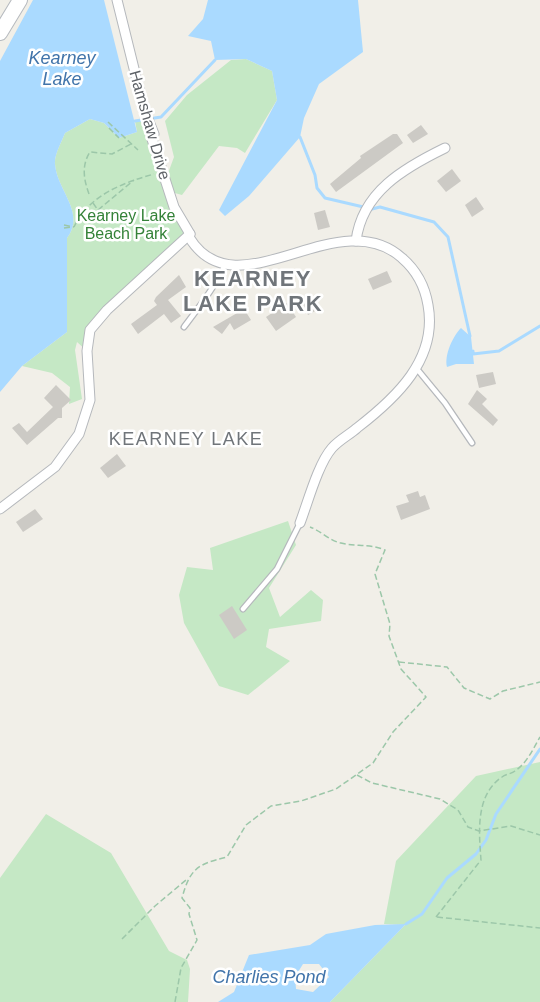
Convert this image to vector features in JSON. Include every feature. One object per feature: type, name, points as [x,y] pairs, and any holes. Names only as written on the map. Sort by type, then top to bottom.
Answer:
[{"type":"main road","points":[[0,33],[20,0]]},
{"type":"street","name":"Hamshaw Drive","points":[[117,0],[145,112],[154,134],[152,136],[174,207],[190,234],[189,237],[202,254],[224,265]]},
{"type":"street","points":[[356,241],[359,222],[367,208],[395,178],[416,162],[444,148]]},
{"type":"street","points":[[0,509],[55,467],[79,434],[90,400],[87,351],[90,330],[107,310],[190,234]]},
{"type":"street","points":[[224,265],[244,266],[306,250],[356,241],[373,241],[393,250],[412,268],[421,282],[429,307],[429,333],[417,369],[405,386],[332,448],[324,461],[300,523]]},
{"type":"lane","points":[[184,327],[219,280],[224,265]]},
{"type":"lane","points":[[417,369],[445,403],[472,443]]},
{"type":"lane","points":[[243,609],[277,569],[300,523]]},
{"type":"path","points":[[108,122],[138,150]]},
{"type":"path","points":[[109,128],[119,138]]},
{"type":"path","points":[[89,194],[84,177],[86,159],[90,152],[112,154],[131,144]]},
{"type":"path","points":[[64,226],[75,227],[77,219],[106,191],[135,179],[164,171]]},
{"type":"path","points":[[98,210],[135,179]]},
{"type":"path","points":[[93,203],[104,219]]},
{"type":"path","points":[[122,939],[155,906],[187,879],[194,869],[206,861],[227,857],[246,825],[271,806],[301,801],[336,789],[373,763],[393,732],[426,697],[401,669],[389,636],[390,624],[384,597],[375,574],[385,550],[370,544],[342,544],[323,531],[300,523]]},
{"type":"path","points":[[398,662],[447,667],[464,688],[490,699],[503,691],[540,682]]},
{"type":"path","points":[[540,737],[526,760],[514,772],[501,777],[482,804],[479,831],[481,860],[436,917],[540,928]]},
{"type":"path","points":[[357,775],[382,787],[440,799],[458,810],[468,827],[479,831],[511,826],[540,835]]},
{"type":"path","points":[[175,1002],[181,968],[197,940],[189,914],[190,908],[182,898],[187,879]]},
{"type":"green space","points":[[246,59],[272,71],[277,100],[245,153],[237,148],[219,146],[182,195],[171,192],[167,176],[174,157],[165,121],[187,95],[231,60]]},
{"type":"green space","name":"Kearney Lake Beach Park","points":[[90,119],[104,123],[119,138],[137,132],[135,121],[148,120],[167,183],[190,234],[100,321],[89,340],[87,351],[77,342],[75,350],[82,399],[69,404],[70,387],[52,373],[22,366],[67,332],[67,238],[73,219],[69,201],[57,174],[55,160],[65,133]]},
{"type":"green space","points":[[288,521],[296,545],[269,588],[280,617],[311,590],[323,600],[321,621],[269,629],[266,647],[290,661],[248,695],[219,686],[184,623],[179,595],[187,567],[213,570],[210,548]]},
{"type":"green space","points":[[540,762],[540,1002],[330,1002],[405,925],[384,924],[396,861],[476,776]]},
{"type":"green space","points":[[46,814],[111,853],[169,951],[187,960],[190,969],[188,1002],[0,1002],[0,878]]},
{"type":"water","name":"Kearney Lake","points":[[33,0],[104,0],[137,132],[119,138],[104,123],[90,119],[65,133],[55,164],[60,183],[72,210],[73,219],[67,238],[67,332],[22,366],[0,392],[0,61]]},
{"type":"water","points":[[208,0],[358,0],[363,52],[319,84],[304,118],[300,137],[249,196],[225,216],[219,210],[277,100],[272,71],[246,59],[215,60],[211,41],[188,36],[203,19]]},
{"type":"water","points":[[461,328],[471,337],[474,364],[456,364],[447,367],[450,346]]},
{"type":"water","name":"Charlies Pond","points":[[406,924],[330,1002],[218,1002],[234,992],[249,955],[310,945],[326,934],[375,925]],"holes":[[[303,964],[319,964],[329,977],[313,992],[296,989],[295,977]]]},
{"type":"building","points":[[421,125],[428,134],[413,143],[407,135]]},
{"type":"building","points":[[393,134],[397,134],[403,143],[336,192],[330,184],[361,158],[360,156]]},
{"type":"building","points":[[452,169],[461,181],[446,192],[437,181]]},
{"type":"building","points":[[476,197],[484,209],[472,217],[465,205]]},
{"type":"building","points":[[325,210],[330,227],[318,230],[314,213]]},
{"type":"building","points":[[387,271],[392,282],[373,290],[368,279]]},
{"type":"building","points":[[179,275],[186,287],[168,300],[181,316],[171,323],[164,314],[138,334],[131,324],[157,305],[154,301],[156,297]]},
{"type":"building","points":[[312,295],[317,310],[308,315],[301,299]]},
{"type":"building","points":[[287,303],[296,317],[276,331],[266,317]]},
{"type":"building","points":[[244,309],[251,320],[234,330],[230,323],[222,334],[213,327]]},
{"type":"building","points":[[493,372],[496,384],[479,388],[476,375]]},
{"type":"building","points":[[56,385],[71,400],[62,408],[62,418],[58,418],[27,445],[12,428],[19,423],[27,432],[53,407],[44,398]]},
{"type":"building","points":[[477,390],[487,399],[482,404],[498,420],[493,426],[468,404]]},
{"type":"building","points":[[117,454],[126,466],[108,478],[100,468]]},
{"type":"building","points":[[418,491],[420,497],[425,495],[430,509],[401,520],[396,506],[409,502],[406,495]]},
{"type":"building","points":[[35,509],[43,519],[23,532],[16,522]]},
{"type":"building","points":[[232,606],[247,630],[234,639],[219,615]]},
{"type":"waterway","points":[[135,121],[161,117],[215,60]]},
{"type":"waterway","points":[[300,137],[315,175],[317,188],[325,198],[372,209],[380,207],[434,222],[448,237],[470,336]]},
{"type":"waterway","points":[[473,351],[473,354],[499,351],[540,326]]},
{"type":"waterway","points":[[406,924],[422,914],[447,878],[476,854],[486,840],[496,814],[540,749]]},
{"type":"district","name":"KEARNEY LAKE PARK","points":[[253,290]]},
{"type":"district","name":"KEARNEY LAKE","points":[[186,439]]}]
